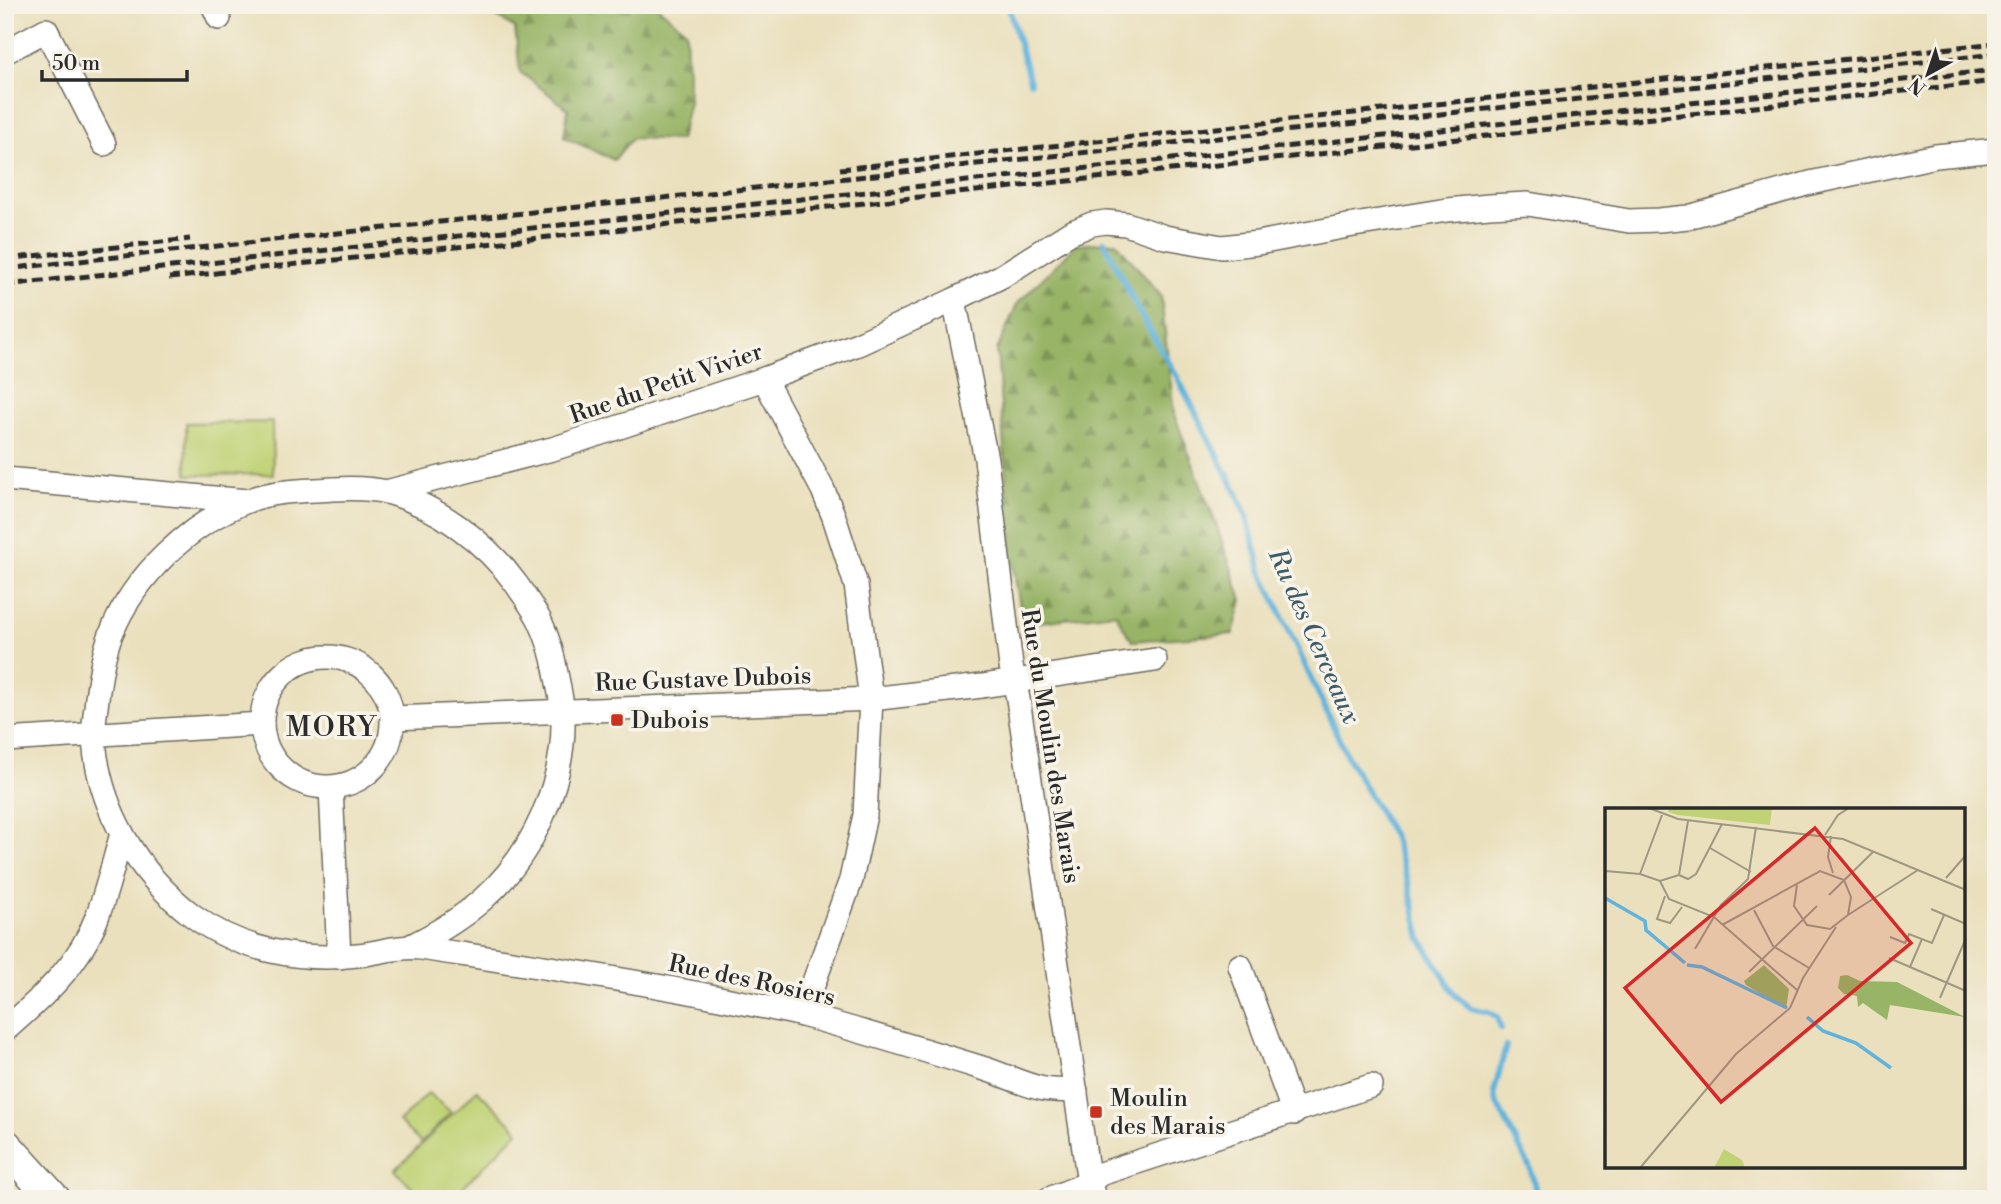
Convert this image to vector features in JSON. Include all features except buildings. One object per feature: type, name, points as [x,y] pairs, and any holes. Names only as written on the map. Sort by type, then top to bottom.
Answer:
[{"type":"main road","points":[[5,1145],[54,1199]]},
{"type":"street","points":[[5,51],[46,30],[104,144]]},
{"type":"street","name":"Rue du Petit Vivier","points":[[386,492],[545,452],[764,379],[858,344],[1002,276],[1070,233],[1092,224],[1126,224],[1193,244],[1222,247],[1435,212],[1489,206],[1528,204],[1629,221],[1659,220],[1688,217],[1810,183],[1936,156],[1996,150]]},
{"type":"street","name":"Rue du Moulin des Marais","points":[[954,300],[986,459],[1014,680],[1092,1191]]},
{"type":"street","points":[[764,379],[823,490],[834,517],[856,585],[871,699],[865,815],[851,880],[802,1015]]},
{"type":"street","points":[[5,479],[247,501]]},
{"type":"street","points":[[354,488],[386,492],[433,511],[467,533],[511,576],[541,624],[553,653],[563,711],[562,743],[556,772],[546,807],[519,859],[484,899],[441,931],[411,946],[339,957],[295,956],[264,949],[196,918],[167,893],[142,865],[122,834],[102,786],[93,735],[102,663],[112,630],[132,595],[152,569],[180,542],[209,521],[247,501],[277,492],[354,488]]},
{"type":"street","points":[[324,656],[341,657],[357,663],[371,673],[383,686],[390,701],[393,718],[391,739],[383,758],[369,773],[351,783],[331,788],[310,786],[291,777],[276,763],[266,745],[261,724],[264,704],[272,686],[286,671],[304,661],[324,656]]},
{"type":"street","name":"Rue Gustave Dubois","points":[[393,718],[871,699],[1155,660]]},
{"type":"street","points":[[5,740],[261,724]]},
{"type":"street","points":[[331,788],[339,957]]},
{"type":"street","points":[[5,1030],[42,999],[74,962],[97,919],[122,834]]},
{"type":"street","name":"Rue des Rosiers","points":[[411,946],[645,983],[802,1015],[992,1071],[1042,1089],[1076,1091]]},
{"type":"street","points":[[1240,966],[1294,1113]]},
{"type":"street","points":[[1049,1199],[1092,1191],[1100,1174],[1371,1086]]},
{"type":"green space","points":[[477,5],[656,5],[686,31],[689,102],[680,140],[632,138],[614,160],[564,137],[568,109],[520,72],[515,28]]},
{"type":"green space","points":[[1116,242],[1161,296],[1174,414],[1242,600],[1233,634],[1132,641],[1115,613],[1023,624],[1012,560],[997,350],[1017,304],[1077,244]]},
{"type":"green space","points":[[272,422],[273,474],[187,475],[186,423]]},
{"type":"green space","points":[[477,1090],[519,1131],[451,1199],[424,1199],[395,1170]]},
{"type":"green space","points":[[428,1093],[451,1112],[421,1143],[399,1122]]},
{"type":"waterway","name":"Ru des Cerceaux","points":[[1008,5],[1030,82]]},
{"type":"waterway","name":"Ru des Cerceaux","points":[[1104,241],[1138,310],[1174,371],[1237,493],[1247,517],[1261,570],[1347,756],[1393,836],[1408,882],[1421,939],[1455,995],[1471,1008],[1489,1012],[1497,1017],[1501,1029]]},
{"type":"waterway","name":"Ru des Cerceaux","points":[[1506,1046],[1494,1092],[1495,1100],[1530,1168],[1538,1199]]},
{"type":"railway","points":[[840,169],[1996,43]]},
{"type":"railway","points":[[5,269],[1996,54]]},
{"type":"railway","points":[[5,285],[1996,70]]},
{"type":"railway","points":[[169,278],[1996,81]]},
{"type":"railway","points":[[5,259],[190,239]]},
{"type":"place","name":"Dubois","points":[[617,720]]},
{"type":"place","name":"Moulin des Marais","points":[[1096,1112]]},
{"type":"district","name":"MORY","points":[[332,726]]}]
